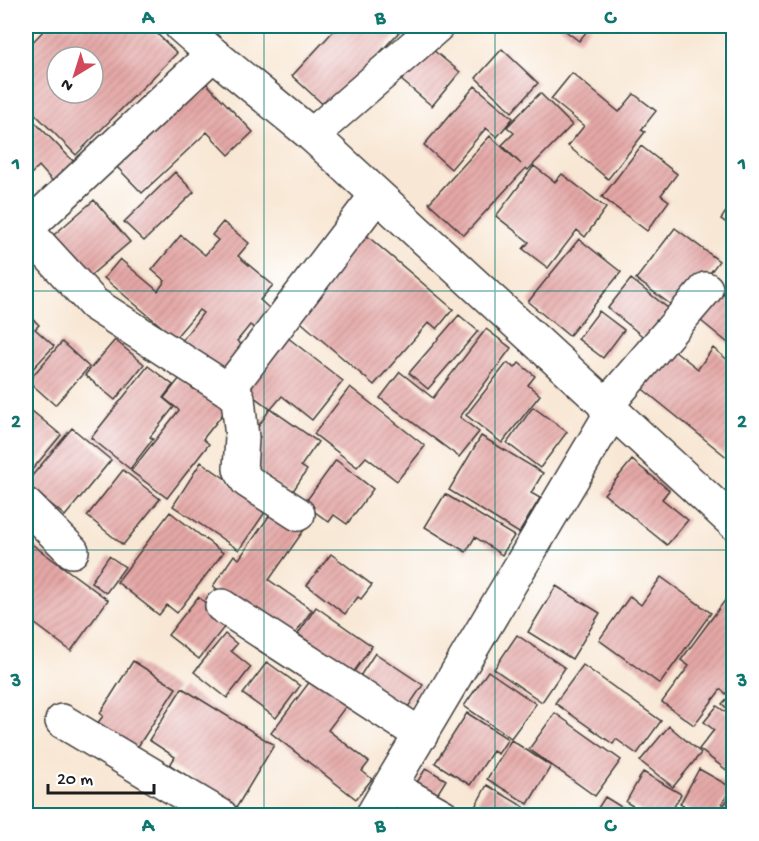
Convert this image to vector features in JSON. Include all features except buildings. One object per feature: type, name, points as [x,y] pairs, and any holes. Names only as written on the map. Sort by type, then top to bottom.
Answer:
[{"type":"street","points":[[181,26],[312,135],[734,523]]},
{"type":"street","points":[[312,135],[437,26]]},
{"type":"street","points":[[213,54],[26,229],[94,304],[238,398],[242,438],[240,470],[242,475],[247,481],[298,514]]},
{"type":"street","points":[[228,390],[376,196]]},
{"type":"street","points":[[372,816],[422,735],[609,409],[706,289]]},
{"type":"street","points":[[26,505],[72,551]]},
{"type":"street","points":[[222,606],[422,735]]},
{"type":"street","points":[[62,721],[221,816]]},
{"type":"street","points":[[390,786],[443,816]]}]
